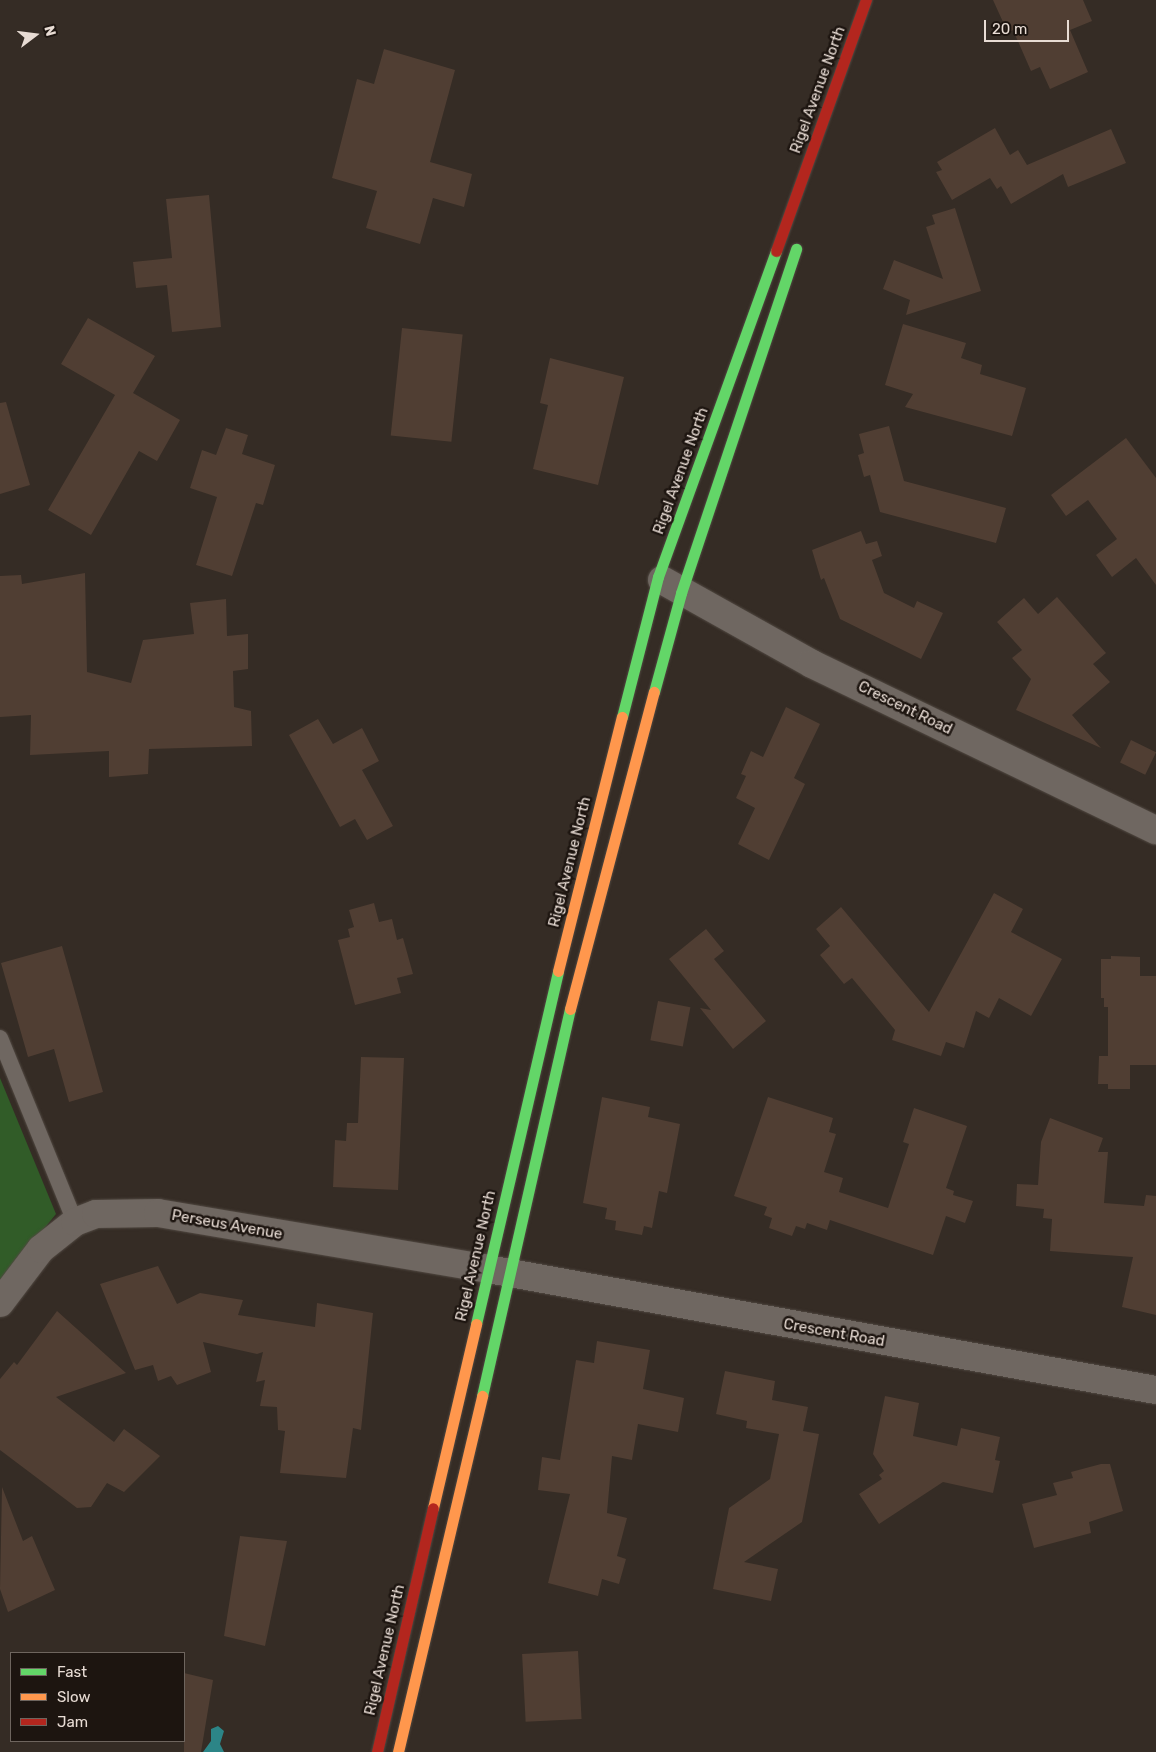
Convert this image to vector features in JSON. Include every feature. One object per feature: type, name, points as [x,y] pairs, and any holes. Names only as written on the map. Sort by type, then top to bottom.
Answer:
[{"type":"main road","name":"Rigel Avenue North","points":[[398,1752],[500,1272],[548,1009],[658,577],[866,0]]},
{"type":"main road","name":"Rigel Avenue North","points":[[377,1752],[500,1272],[681,593],[801,235]]},
{"type":"street","name":"Crescent Road","points":[[658,577],[681,593],[812,664],[1156,830]]},
{"type":"street","name":"Perseus Avenue","points":[[0,1303],[41,1249],[75,1222],[96,1214],[158,1213],[500,1272]]},
{"type":"street","name":"Crescent Road","points":[[500,1272],[1156,1390]]},
{"type":"lane","points":[[0,1038],[75,1222]]},
{"type":"green space","points":[[0,1078],[56,1214],[0,1283]]},
{"type":"water","points":[[218,1726],[224,1731],[220,1744],[224,1752],[203,1752],[211,1741],[211,1729]]},
{"type":"building","points":[[993,0],[1083,0],[1092,21],[1070,30],[1088,72],[1050,89],[1040,67],[1031,71],[1013,30],[1008,33]]},
{"type":"building","points":[[384,49],[455,70],[430,162],[472,174],[464,207],[433,198],[420,244],[366,228],[377,191],[332,178],[357,79],[374,84]]},
{"type":"building","points":[[995,128],[1010,155],[1018,150],[1027,165],[1111,129],[1126,163],[1068,187],[1063,174],[1011,204],[1001,186],[997,189],[990,178],[952,200],[936,172],[942,170],[937,162]]},
{"type":"building","points":[[209,195],[221,327],[172,332],[167,285],[136,288],[133,262],[172,258],[166,199]]},
{"type":"building","points":[[955,208],[981,291],[906,315],[910,300],[883,289],[894,260],[943,279],[926,227],[935,224],[932,215]]},
{"type":"building","points":[[88,318],[155,356],[133,393],[180,420],[157,461],[139,451],[91,535],[48,510],[115,395],[61,364]]},
{"type":"building","points":[[903,324],[966,343],[961,358],[982,365],[980,374],[1026,388],[1012,436],[905,407],[913,394],[885,385]]},
{"type":"building","points":[[402,328],[463,334],[451,442],[391,435]]},
{"type":"building","points":[[550,358],[624,377],[598,485],[533,469],[548,405],[540,403]]},
{"type":"building","points":[[6,402],[30,485],[0,494],[0,403]]},
{"type":"building","points":[[889,426],[904,481],[1006,508],[996,543],[880,512],[870,475],[864,477],[858,455],[864,453],[859,434]]},
{"type":"building","points":[[226,428],[248,435],[242,454],[275,465],[263,505],[256,503],[232,576],[196,565],[217,497],[190,488],[202,450],[216,455]]},
{"type":"building","points":[[1126,438],[1156,478],[1156,585],[1136,558],[1112,577],[1096,555],[1117,539],[1088,500],[1066,516],[1051,495]]},
{"type":"building","points":[[861,531],[866,544],[877,541],[882,556],[872,560],[884,593],[914,608],[917,601],[943,613],[921,659],[840,619],[824,578],[821,580],[812,550]]},
{"type":"building","points":[[85,573],[87,672],[131,683],[143,640],[194,634],[190,603],[226,599],[227,636],[248,634],[248,669],[233,671],[234,707],[251,711],[252,746],[149,749],[148,774],[109,777],[109,751],[30,755],[31,715],[0,717],[0,576],[21,575],[22,584]]},
{"type":"building","points":[[1057,597],[1106,653],[1093,664],[1110,682],[1072,715],[1101,748],[1016,710],[1031,679],[1012,658],[1022,650],[997,622],[1024,598],[1038,614]]},
{"type":"building","points":[[786,707],[820,724],[794,778],[805,784],[769,860],[738,844],[755,808],[736,798],[746,776],[741,774],[751,751],[763,757]]},
{"type":"building","points":[[318,719],[333,744],[362,728],[379,761],[362,770],[393,826],[367,840],[355,819],[340,827],[289,735]]},
{"type":"building","points":[[1131,740],[1156,752],[1145,775],[1120,762]]},
{"type":"building","points":[[994,893],[1023,909],[1011,932],[1062,959],[1031,1016],[999,998],[989,1018],[976,1011],[964,1048],[946,1042],[941,1056],[892,1040],[895,1030],[852,978],[844,984],[820,955],[830,946],[816,929],[841,907],[929,1012]]},
{"type":"building","points":[[374,903],[379,922],[392,919],[397,940],[403,938],[413,974],[397,978],[401,993],[355,1005],[338,940],[350,937],[348,929],[354,927],[349,910]]},
{"type":"building","points":[[706,929],[724,951],[714,959],[766,1021],[733,1049],[700,1008],[711,1010],[669,959]]},
{"type":"building","points":[[62,946],[103,1092],[69,1102],[54,1049],[28,1057],[1,963]]},
{"type":"building","points":[[1111,956],[1140,957],[1140,976],[1156,976],[1156,1065],[1130,1065],[1130,1089],[1108,1089],[1108,1084],[1098,1084],[1099,1056],[1108,1056],[1108,1007],[1104,1007],[1104,998],[1101,998],[1101,959],[1111,959]]},
{"type":"building","points":[[658,1001],[690,1007],[683,1047],[650,1040]]},
{"type":"building","points":[[361,1057],[404,1058],[398,1190],[333,1187],[335,1140],[346,1141],[347,1123],[358,1123]]},
{"type":"building","points":[[602,1097],[650,1107],[648,1117],[680,1124],[667,1193],[659,1191],[652,1228],[644,1226],[642,1235],[615,1230],[616,1221],[605,1219],[607,1208],[583,1203]]},
{"type":"building","points":[[768,1097],[833,1118],[829,1132],[836,1134],[824,1172],[843,1178],[839,1192],[888,1208],[909,1144],[903,1142],[914,1108],[967,1126],[946,1188],[954,1191],[953,1195],[973,1201],[965,1223],[946,1216],[933,1255],[830,1220],[827,1230],[807,1223],[805,1229],[796,1226],[792,1236],[769,1228],[772,1218],[764,1215],[767,1207],[734,1196]]},
{"type":"building","points":[[1050,1118],[1103,1138],[1098,1152],[1108,1152],[1104,1203],[1144,1206],[1146,1195],[1156,1196],[1156,1315],[1122,1307],[1133,1257],[1050,1251],[1052,1219],[1043,1218],[1044,1209],[1016,1206],[1017,1184],[1038,1185],[1041,1142]]},
{"type":"building","points":[[158,1266],[177,1304],[200,1293],[243,1300],[238,1315],[315,1327],[317,1303],[373,1313],[361,1430],[353,1428],[346,1478],[280,1473],[285,1431],[278,1430],[277,1407],[260,1406],[265,1380],[256,1382],[263,1352],[257,1354],[203,1342],[211,1372],[177,1385],[171,1376],[158,1381],[153,1365],[135,1370],[100,1284]]},
{"type":"building","points":[[57,1311],[126,1373],[56,1397],[114,1442],[124,1429],[160,1456],[124,1492],[107,1483],[91,1507],[77,1508],[0,1450],[0,1379],[14,1362],[17,1365]]},
{"type":"building","points":[[597,1341],[650,1350],[643,1389],[684,1398],[678,1432],[638,1424],[632,1460],[612,1456],[607,1513],[627,1518],[617,1556],[626,1559],[619,1584],[602,1579],[598,1596],[548,1583],[570,1494],[538,1490],[542,1457],[560,1460],[576,1360],[594,1363]]},
{"type":"building","points":[[725,1371],[775,1381],[772,1400],[808,1407],[803,1431],[819,1434],[802,1522],[744,1562],[778,1569],[771,1601],[713,1589],[729,1508],[770,1479],[779,1434],[746,1428],[747,1421],[716,1414]]},
{"type":"building","points":[[885,1396],[919,1403],[913,1436],[957,1446],[961,1428],[1000,1437],[995,1460],[1000,1461],[993,1493],[943,1482],[879,1524],[859,1494],[882,1479],[879,1475],[884,1471],[873,1454]]},
{"type":"building","points":[[1101,1464],[1110,1464],[1123,1511],[1089,1522],[1091,1533],[1034,1548],[1022,1504],[1057,1495],[1053,1483],[1073,1478],[1071,1472]]},
{"type":"building","points":[[2,1487],[23,1541],[32,1536],[55,1590],[8,1612],[0,1589]]},
{"type":"building","points":[[240,1536],[287,1541],[265,1646],[224,1636]]},
{"type":"building","points":[[578,1651],[582,1719],[526,1722],[522,1654]]},
{"type":"building","points":[[185,1673],[213,1680],[201,1752],[184,1752]]},
{"type":"traffic: fast","points":[[654,692],[681,593],[796,249]]},
{"type":"traffic: fast","points":[[622,717],[658,577],[776,251]]},
{"type":"traffic: fast","points":[[476,1324],[558,971]]},
{"type":"traffic: fast","points":[[482,1396],[570,1009]]},
{"type":"traffic: slow","points":[[570,1009],[654,692]]},
{"type":"traffic: slow","points":[[558,971],[622,717]]},
{"type":"traffic: slow","points":[[433,1508],[476,1324]]},
{"type":"traffic: slow","points":[[398,1752],[482,1396]]},
{"type":"traffic: jam","points":[[776,251],[866,0]]},
{"type":"traffic: jam","points":[[377,1752],[433,1508]]}]
